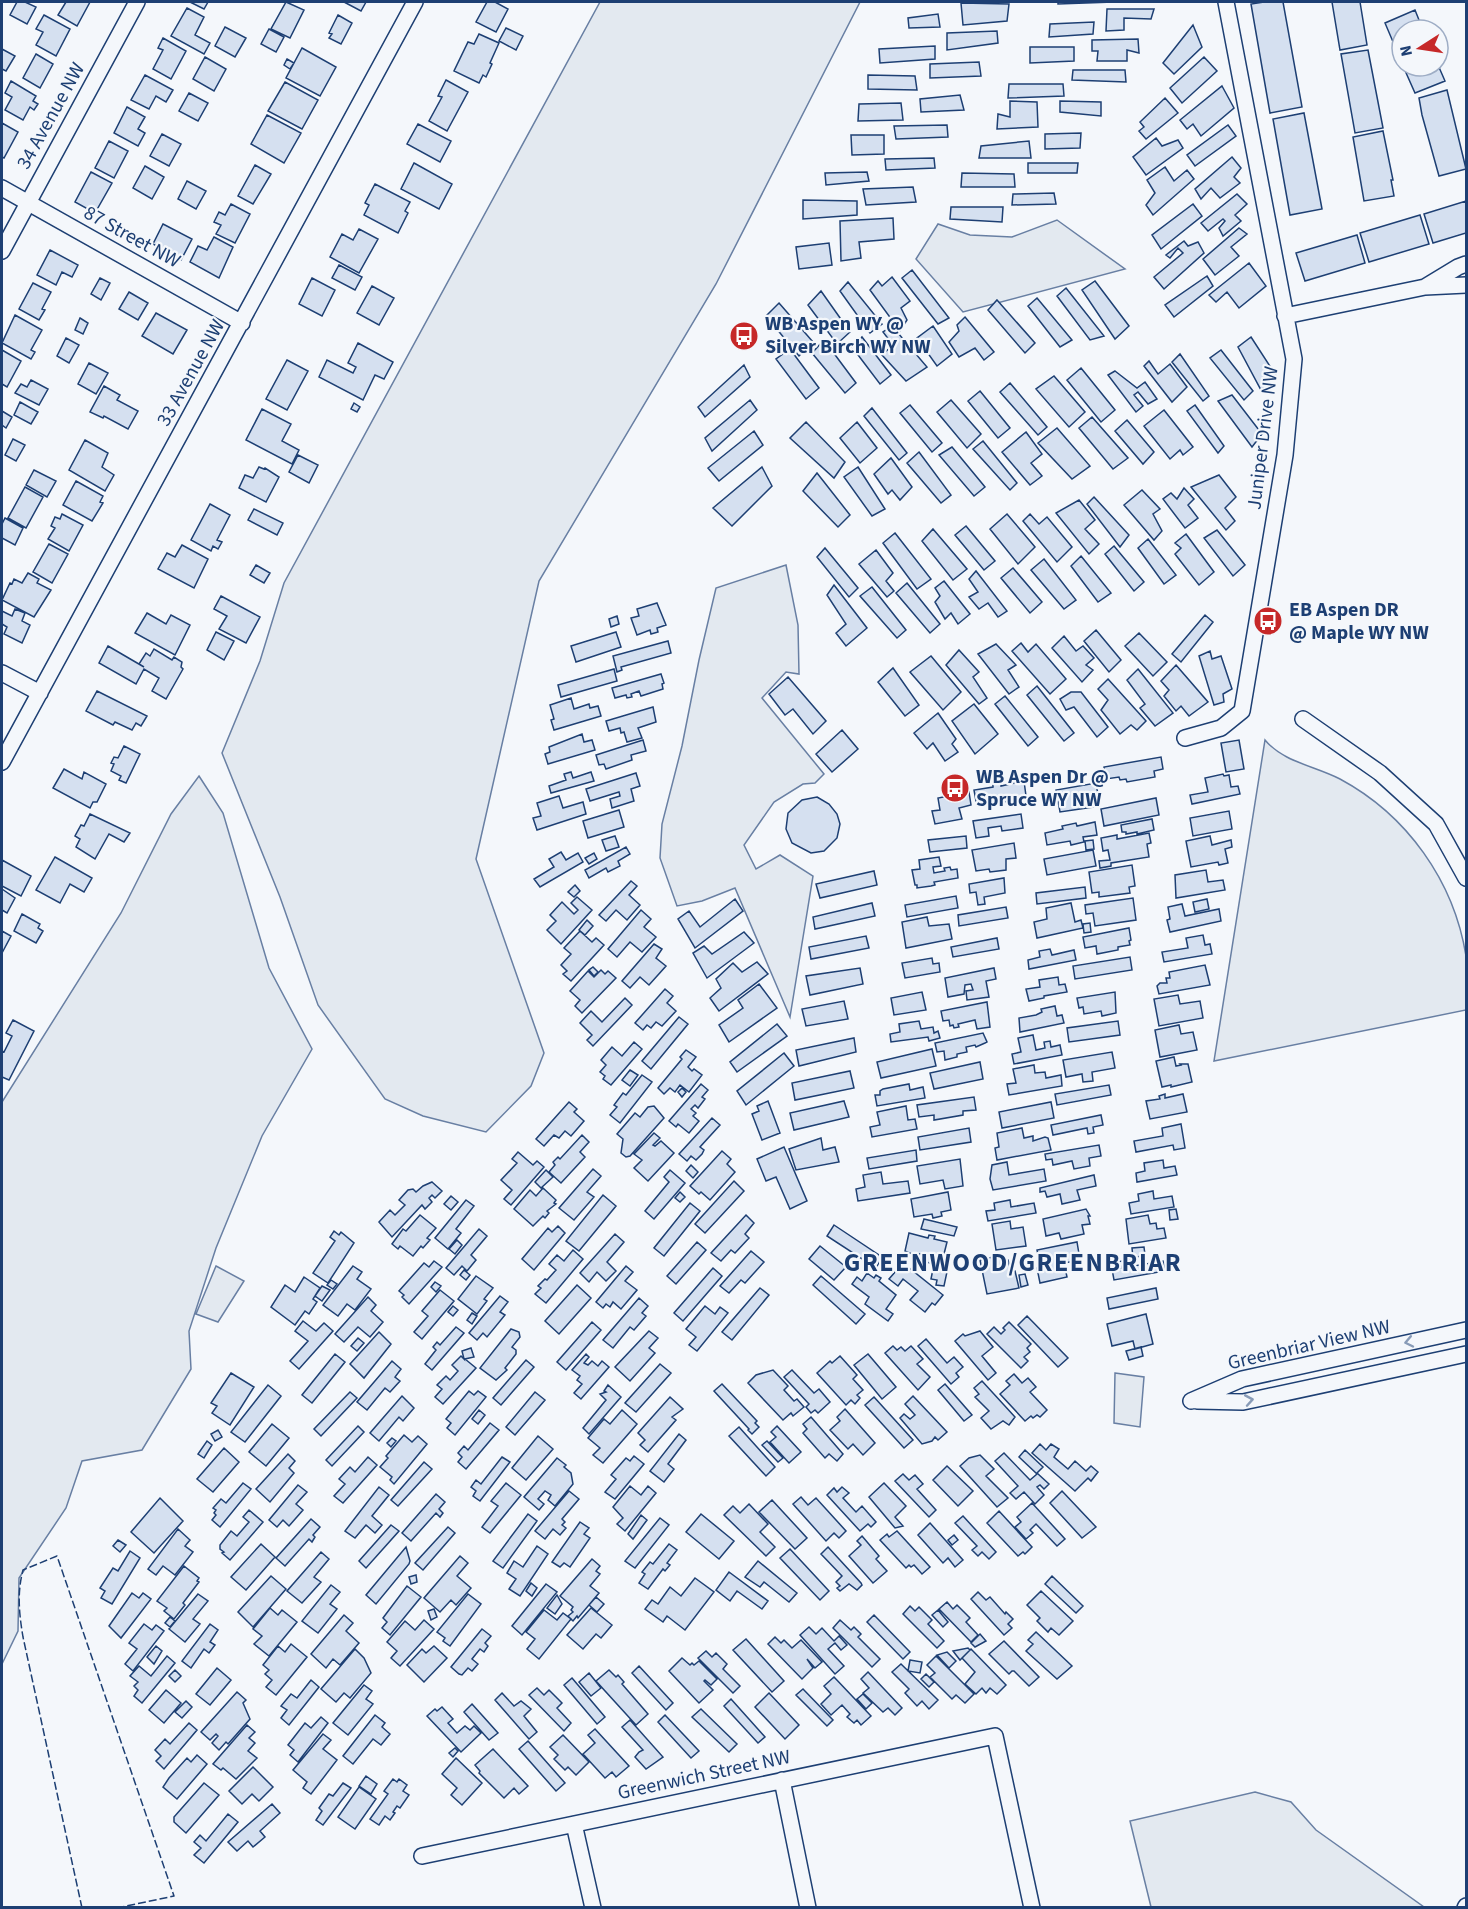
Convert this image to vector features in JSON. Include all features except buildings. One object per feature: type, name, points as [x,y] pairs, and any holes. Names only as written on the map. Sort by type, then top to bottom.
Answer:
[{"type":"street","name":"34 Avenue NW","points":[[2,250],[137,2]]},
{"type":"street","name":"33 Avenue NW","points":[[2,762],[416,2]]},
{"type":"street","name":"Juniper Drive NW","points":[[1185,738],[1221,728],[1242,711],[1285,455],[1294,359],[1226,2]]},
{"type":"street","name":"87 Street NW","points":[[2,188],[242,323]]},
{"type":"street","points":[[1425,287],[1467,264]]},
{"type":"street","points":[[1285,316],[1425,287],[1467,285]]},
{"type":"street","points":[[2,673],[40,693]]},
{"type":"street","points":[[1303,719],[1380,773],[1436,824],[1467,878]]},
{"type":"street","name":"Greenbriar View NW","points":[[1467,1330],[1242,1379],[1191,1401],[1243,1402],[1467,1354]]},
{"type":"street","name":"Greenwich Street NW","points":[[422,1856],[995,1736],[1032,1908]]},
{"type":"street","points":[[782,1780],[808,1908]]},
{"type":"street","points":[[574,1824],[593,1908]]},
{"type":"shaded area","points":[[600,2],[860,2],[716,284],[539,581],[476,859],[544,1053],[531,1086],[486,1132],[423,1116],[385,1099],[318,1005],[280,897],[222,753],[260,661],[284,583]]},
{"type":"shaded area","points":[[1057,220],[1125,269],[963,312],[916,259],[938,224],[970,235],[1012,237]]},
{"type":"shaded area","points":[[786,565],[798,625],[799,674],[786,672],[762,698],[824,774],[815,783],[803,784],[774,802],[744,845],[756,869],[780,855],[813,876],[790,1017],[735,888],[702,901],[677,906],[660,858],[662,824],[682,746],[716,588]]},
{"type":"shaded area","points":[[1265,740],[1290,759],[1330,774],[1364,794],[1386,811],[1424,853],[1451,902],[1460,928],[1467,963],[1466,1010],[1214,1061]]},
{"type":"shaded area","points":[[199,776],[223,813],[269,968],[312,1049],[262,1136],[216,1248],[189,1331],[191,1369],[142,1450],[82,1461],[66,1508],[19,1578],[18,1631],[2,1664],[2,1102],[121,913],[171,814]]},
{"type":"shaded area","points":[[216,1266],[244,1281],[218,1322],[196,1314]]},
{"type":"shaded area","points":[[1115,1373],[1144,1377],[1140,1427],[1114,1423]]},
{"type":"shaded area","points":[[1255,1792],[1291,1802],[1316,1830],[1424,1907],[1151,1907],[1130,1821]]},
{"type":"fence","points":[[82,1908],[23,1637],[20,1611],[19,1595],[23,1570],[57,1556],[174,1896],[117,1908]]},
{"type":"place","name":"WB Aspen WY @ Silver Birch WY NW","points":[[744,336]]},
{"type":"place","name":"EB Aspen DR @ Maple WY NW","points":[[1268,621]]},
{"type":"place","name":"WB Aspen Dr @ Spruce WY NW","points":[[955,788]]},
{"type":"district","name":"GREENWOOD/GREENBRIAR","points":[[1013,1262]]}]
